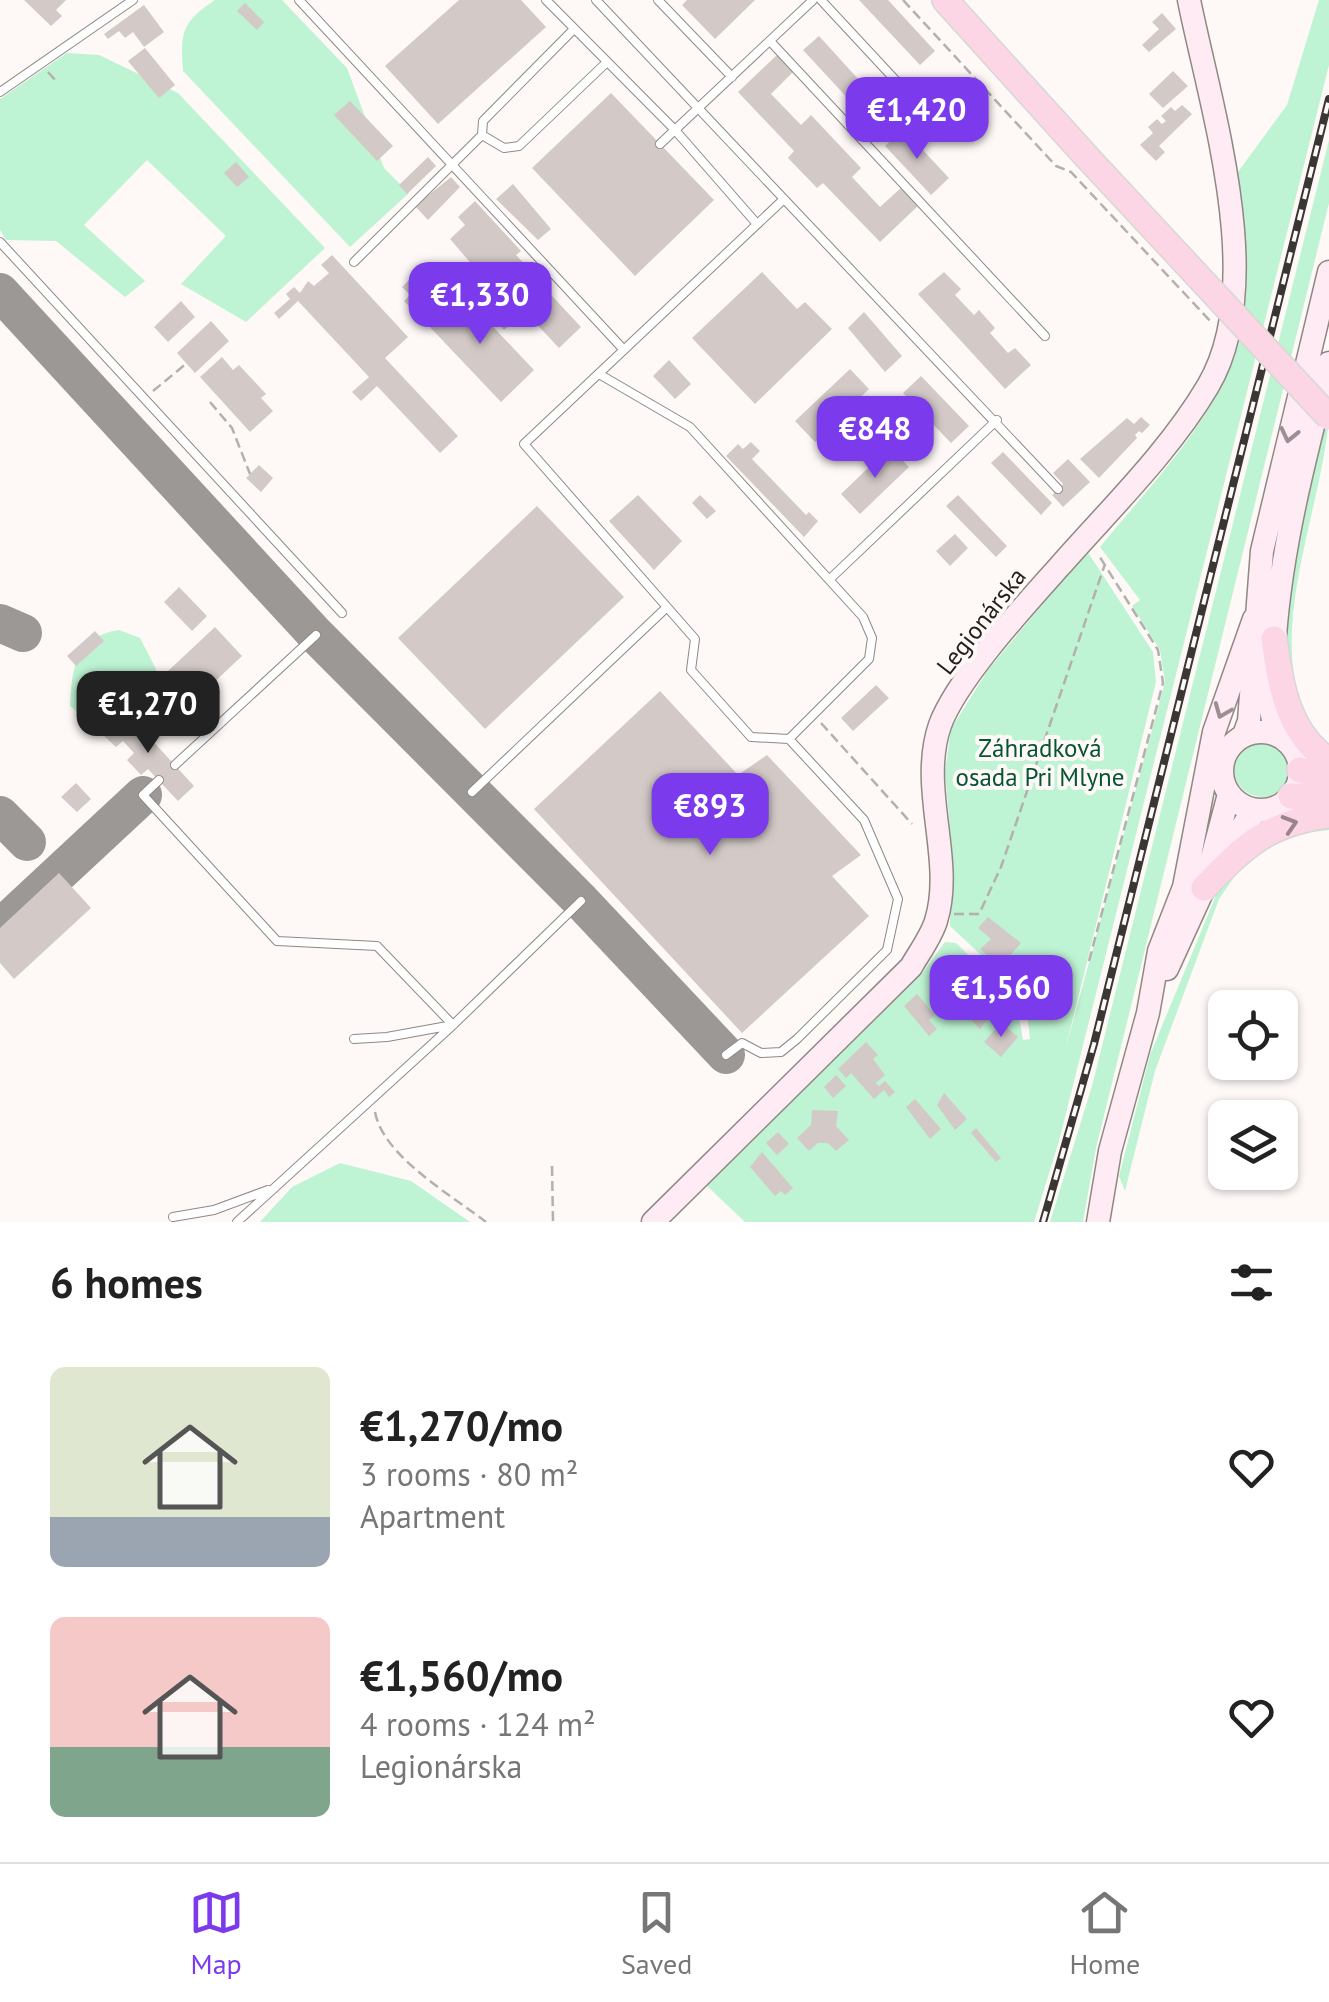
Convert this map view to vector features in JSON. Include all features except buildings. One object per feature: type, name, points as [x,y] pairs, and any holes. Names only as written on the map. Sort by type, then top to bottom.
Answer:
[{"type":"main road","points":[[945,0],[1329,417]]},
{"type":"main road","name":"Legionárska","points":[[654,1222],[910,967],[936,923],[940,898],[932,766],[940,724],[1011,622],[1182,424],[1209,384],[1227,339],[1234,300],[1232,216],[1189,0]]},
{"type":"main road","points":[[1244,735],[1249,722],[1262,551],[1329,272]]},
{"type":"main road","points":[[1277,735],[1269,701],[1278,585],[1329,363]]},
{"type":"main road","points":[[1104,1211],[1125,1089],[1148,1013],[1159,951],[1184,887],[1214,732],[1254,619]]},
{"type":"main road","points":[[1274,640],[1289,714],[1317,752],[1329,761]]},
{"type":"main road","points":[[1260,731],[1277,735],[1294,749],[1300,770],[1291,796],[1276,807],[1258,810],[1242,805],[1229,794],[1222,779],[1222,761],[1230,746],[1244,735],[1260,731]]},
{"type":"main road","points":[[1300,770],[1329,780]]},
{"type":"main road","points":[[1204,888],[1229,794]]},
{"type":"main road","points":[[1291,796],[1329,798]]},
{"type":"main road","points":[[1148,1013],[1204,888],[1246,821],[1258,810]]},
{"type":"main road","points":[[1204,888],[1263,834],[1286,823],[1329,815]]},
{"type":"lane","points":[[0,92],[133,0]]},
{"type":"lane","points":[[299,0],[624,350]]},
{"type":"lane","points":[[546,0],[675,130],[758,224]]},
{"type":"lane","points":[[596,0],[997,420],[1058,489]]},
{"type":"lane","points":[[658,0],[732,77]]},
{"type":"lane","points":[[660,144],[817,0],[899,84]]},
{"type":"lane","points":[[354,262],[482,135],[483,121],[574,30]]},
{"type":"lane","points":[[770,41],[1046,336]]},
{"type":"lane","points":[[482,135],[504,148],[519,146],[607,62]]},
{"type":"lane","points":[[726,1055],[742,1043],[761,1053],[780,1052],[797,1039],[888,950],[898,898],[864,820],[789,739],[751,737],[691,670],[696,640],[524,444],[784,199]]},
{"type":"lane","points":[[0,242],[342,613]]},
{"type":"lane","points":[[600,374],[690,427],[863,616],[872,638],[869,660],[789,739]]},
{"type":"lane","points":[[832,578],[997,420]]},
{"type":"lane","points":[[472,792],[667,607]]},
{"type":"lane","points":[[175,765],[316,634]]},
{"type":"lane","points":[[158,780],[142,795],[276,941],[377,946],[453,1025]]},
{"type":"lane","points":[[236,1222],[453,1025],[581,901]]},
{"type":"lane","points":[[354,1038],[387,1037],[453,1025]]},
{"type":"lane","points":[[173,1217],[214,1210],[276,1186]]},
{"type":"path","points":[[903,0],[1056,166],[1071,172],[1227,339]]},
{"type":"path","points":[[864,141],[926,86],[941,101]]},
{"type":"path","points":[[144,399],[186,364]]},
{"type":"path","points":[[210,402],[232,428],[250,474]]},
{"type":"path","points":[[1085,536],[1158,650],[1163,683],[1089,961]]},
{"type":"path","points":[[948,914],[979,914],[1105,563]]},
{"type":"path","points":[[813,715],[912,824]]},
{"type":"path","points":[[376,1095],[375,1115],[393,1149],[486,1222]]},
{"type":"path","points":[[552,1166],[553,1222]]},
{"type":"green space","points":[[215,0],[282,0],[347,68],[384,168],[409,193],[350,247],[183,71],[185,29]]},
{"type":"green space","name":"Záhradková osada Pri Mlyne","points":[[1319,0],[1329,0],[1329,65],[1059,1141],[1034,1222],[745,1222],[706,1185],[920,976],[945,942],[956,943],[1016,1001],[1023,1040],[1030,1039],[1025,996],[950,926],[953,860],[945,772],[951,729],[988,670],[1087,551],[1153,652],[1156,682],[1065,1051],[1165,682],[1160,650],[1132,606],[1140,600],[1100,547],[1169,465],[1210,406],[1226,375],[1238,342],[1246,291],[1235,176],[1287,105]]},
{"type":"green space","points":[[67,53],[99,55],[178,93],[325,248],[246,322],[181,284],[226,236],[147,160],[84,225],[145,281],[125,297],[56,241],[6,240],[0,230],[0,99]]},
{"type":"green space","points":[[1329,140],[1329,203],[1096,1148],[1083,1222],[1050,1222],[1092,1086]]},
{"type":"green space","points":[[1329,406],[1326,445],[1292,628],[1294,672],[1305,711],[1329,745],[1301,719],[1290,687],[1286,649],[1292,564]]},
{"type":"green space","points":[[119,630],[140,638],[155,667],[170,714],[145,718],[110,706],[86,719],[70,706],[79,656],[93,639]]},
{"type":"green space","points":[[1262,741],[1282,749],[1290,769],[1282,789],[1262,797],[1242,789],[1234,769],[1242,749]]},
{"type":"green space","points":[[1329,822],[1329,830],[1297,834],[1267,845],[1237,873],[1219,899],[1155,1071],[1125,1191],[1119,1176],[1150,1055],[1217,893],[1239,864],[1264,842],[1293,828]]},
{"type":"green space","points":[[340,1163],[411,1181],[470,1222],[260,1222],[292,1187]]},
{"type":"taxiway","points":[[0,292],[316,635],[581,901],[726,1055]]},
{"type":"taxiway","points":[[0,623],[23,633]]},
{"type":"taxiway","points":[[0,928],[143,795]]},
{"type":"taxiway","points":[[0,815],[27,842]]},
{"type":"railway","points":[[1043,1222],[1094,1044],[1329,99]]}]
